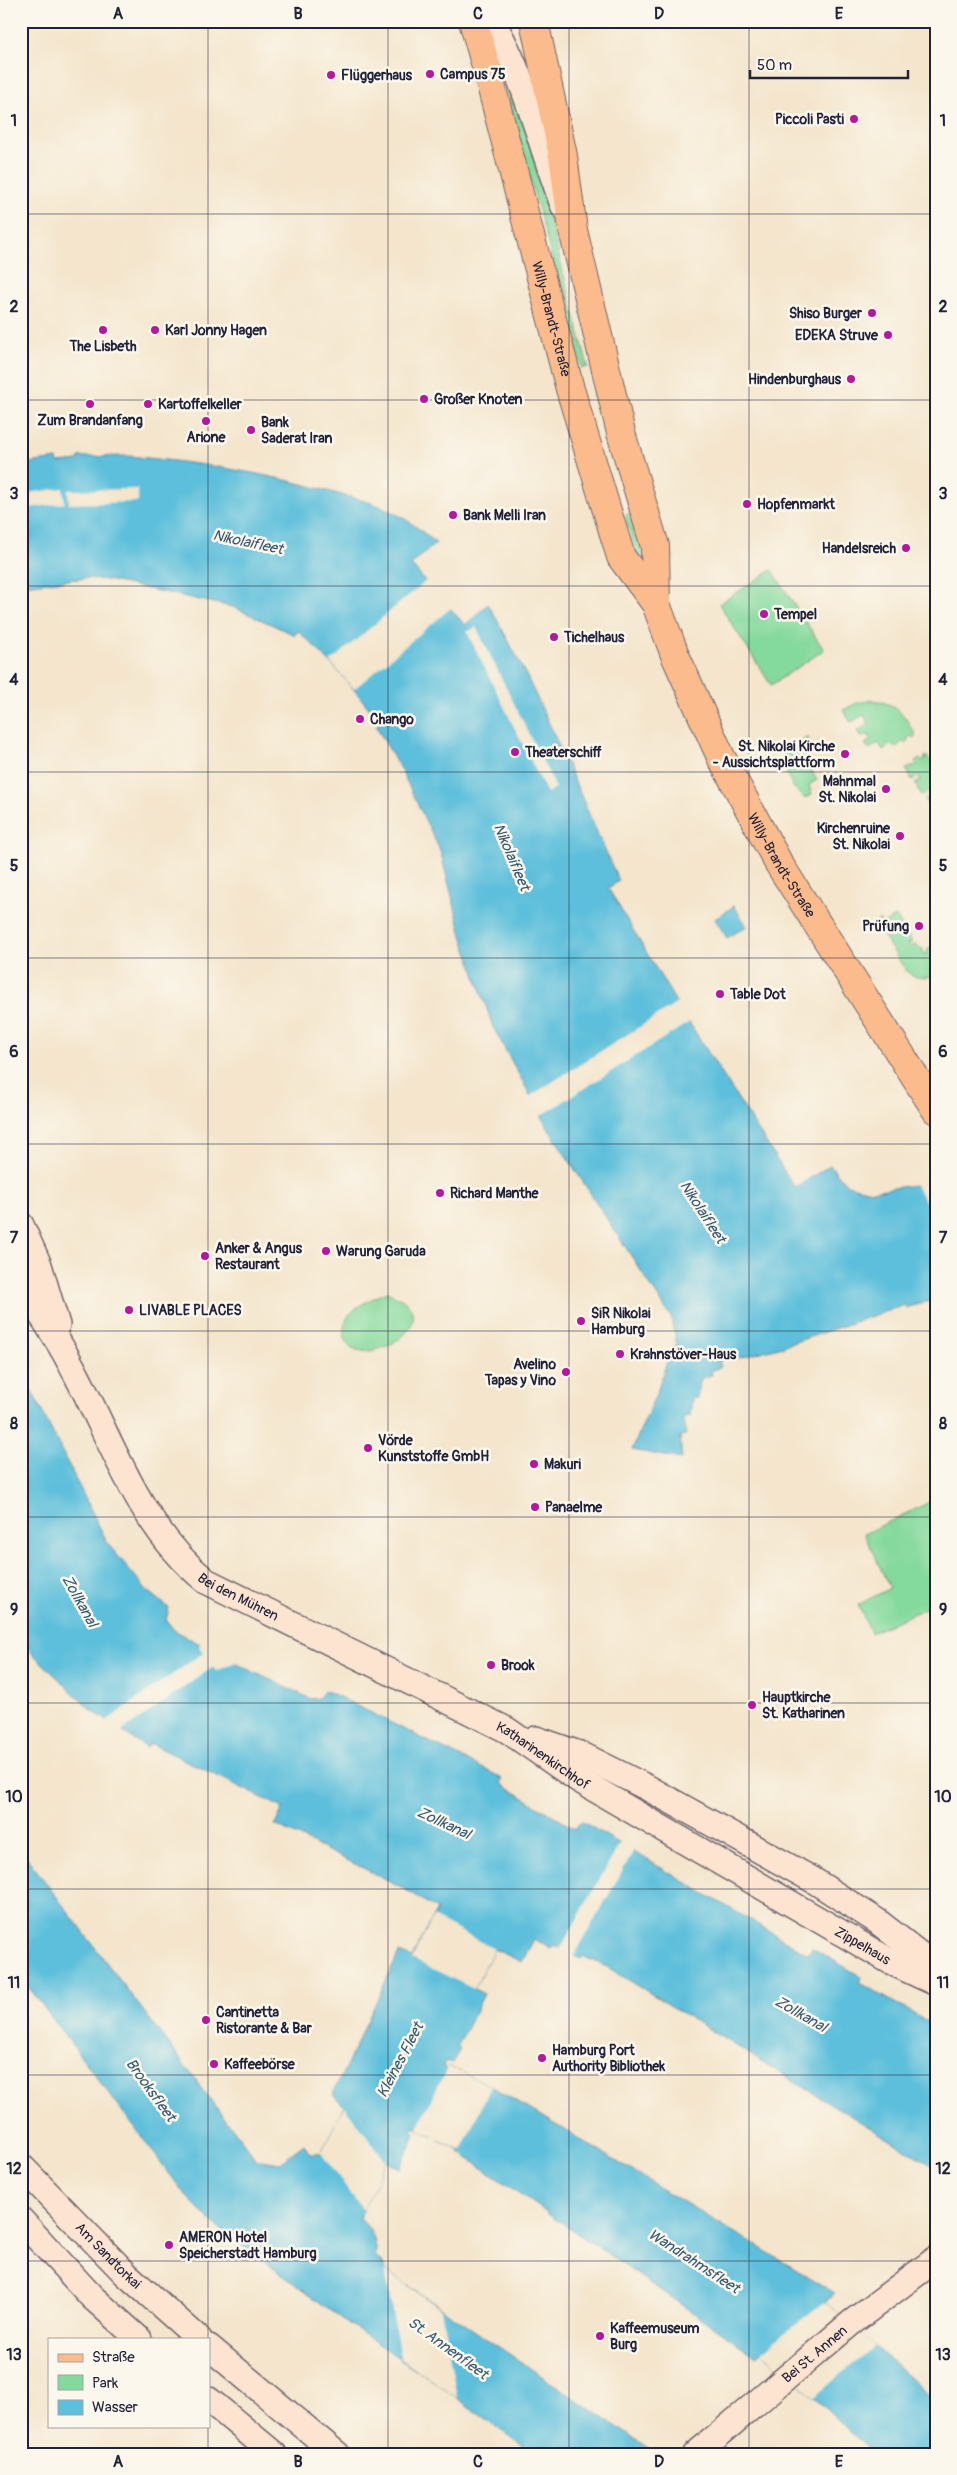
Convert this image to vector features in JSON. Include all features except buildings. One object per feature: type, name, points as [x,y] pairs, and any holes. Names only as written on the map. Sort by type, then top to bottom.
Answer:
[{"type":"main road","name":"Willy-Brandt-Straße","points":[[472,21],[489,75],[570,389],[621,557],[656,604],[697,706],[749,811],[779,864],[936,1110]]},
{"type":"main road","name":"Willy-Brandt-Straße","points":[[492,21],[507,46],[546,161],[573,230]]},
{"type":"main road","name":"Willy-Brandt-Straße","points":[[534,21],[563,156],[573,230],[621,433],[655,546],[656,604]]},
{"type":"main road","name":"Bei den Mühren","points":[[21,1225],[38,1265],[68,1359]]},
{"type":"main road","name":"Bei den Mühren","points":[[21,1284],[68,1359],[138,1500],[156,1530],[190,1568],[223,1592],[507,1730]]},
{"type":"main road","name":"Katharinenkirchhof","points":[[507,1730],[590,1759],[657,1793],[832,1893]]},
{"type":"main road","name":"Katharinenkirchhof","points":[[507,1730],[579,1780],[792,1904]]},
{"type":"main road","name":"Zippelhaus","points":[[832,1893],[876,1921],[936,1967]]},
{"type":"main road","name":"Zippelhaus","points":[[792,1904],[892,1963],[936,1983]]},
{"type":"main road","name":"Am Sandtorkai","points":[[21,2166],[126,2274],[198,2338]]},
{"type":"main road","points":[[21,2220],[92,2296],[138,2338]]},
{"type":"main road","name":"Bei St. Annen","points":[[696,2454],[788,2374],[936,2259]]},
{"type":"main road","points":[[210,2348],[337,2454]]},
{"type":"main road","points":[[210,2401],[274,2454]]},
{"type":"green space","points":[[499,65],[504,65],[529,142],[588,367],[582,368]]},
{"type":"green space","points":[[628,513],[631,514],[643,553],[641,557],[637,554],[625,516]]},
{"type":"green space","points":[[772,570],[824,650],[771,685],[719,604]]},
{"type":"green space","points":[[872,700],[888,704],[899,711],[916,736],[907,738],[909,741],[905,744],[903,741],[895,748],[892,744],[883,750],[879,743],[869,749],[865,744],[871,740],[868,734],[861,737],[858,731],[869,724],[864,715],[851,722],[843,710],[857,703]]},
{"type":"green space","points":[[808,737],[810,746],[803,751],[813,763],[807,763],[817,780],[809,785],[812,795],[804,798],[794,788],[782,764],[786,751]]},
{"type":"green space","points":[[927,756],[936,770],[936,810],[932,812],[925,800],[932,796],[929,792],[922,796],[915,784],[921,780],[918,776],[912,780],[906,769],[917,765],[915,762],[920,759],[922,761],[926,759],[924,757]]},
{"type":"green space","points":[[896,916],[903,928],[900,929],[902,932],[905,931],[912,942],[908,944],[910,947],[914,945],[923,949],[923,954],[927,954],[928,949],[934,945],[936,948],[936,974],[921,978],[913,976],[906,971],[875,923],[879,920],[883,924]]},
{"type":"green space","points":[[386,1292],[407,1304],[413,1317],[408,1330],[396,1341],[379,1349],[363,1351],[350,1346],[344,1332],[348,1317],[358,1307]]},
{"type":"green space","points":[[936,1499],[936,1603],[871,1633],[858,1605],[890,1588],[864,1534]]},
{"type":"water","name":"Nikolaifleet","points":[[128,456],[181,462],[260,475],[366,501],[404,518],[436,543],[411,565],[465,625],[488,604],[541,706],[619,881],[608,888],[676,1002],[795,1188],[830,1165],[847,1185],[871,1191],[915,1185],[936,1171],[936,1299],[906,1308],[905,1305],[783,1346],[731,1360],[728,1356],[719,1362],[721,1367],[711,1371],[712,1375],[701,1378],[697,1398],[692,1398],[690,1416],[684,1417],[686,1435],[680,1436],[682,1459],[632,1450],[657,1392],[671,1349],[677,1345],[671,1317],[548,1128],[493,1027],[462,935],[440,850],[402,772],[376,726],[380,723],[341,675],[298,631],[295,635],[233,607],[107,580],[87,578],[21,585],[21,464],[57,459],[58,463],[78,461],[79,457]]},
{"type":"water","points":[[734,906],[747,926],[727,938],[715,919]]},
{"type":"water","points":[[21,1369],[108,1544],[146,1589],[169,1608],[166,1620],[174,1630],[241,1666],[311,1699],[319,1698],[325,1690],[494,1774],[502,1779],[501,1784],[575,1829],[581,1821],[808,1954],[812,1948],[862,1977],[859,1982],[936,2027],[936,2168],[609,1968],[583,1956],[581,1959],[553,1945],[551,1948],[534,1939],[522,1962],[494,1949],[474,1989],[484,1994],[457,2047],[460,2049],[453,2063],[447,2061],[443,2065],[446,2070],[448,2066],[491,2086],[835,2293],[825,2301],[936,2402],[936,2454],[875,2454],[814,2397],[761,2352],[756,2356],[459,2152],[460,2150],[417,2129],[417,2126],[412,2128],[415,2134],[400,2168],[386,2161],[359,2218],[373,2236],[376,2246],[375,2257],[382,2262],[385,2270],[657,2454],[533,2454],[442,2387],[348,2323],[216,2226],[187,2197],[21,1977],[21,1850],[258,2162],[262,2160],[280,2163],[304,2144],[309,2153],[321,2153],[344,2106],[333,2094],[399,1953],[412,1958],[437,1909],[396,1884],[275,1825],[283,1808],[150,1743],[147,1748],[90,1709],[35,1656],[21,1639]]},
{"type":"pier","points":[[63,488],[65,503],[21,509],[21,494]]},
{"type":"pier","points":[[138,489],[138,502],[69,504],[68,490]]},
{"type":"pier","points":[[427,580],[452,607],[354,689],[330,662]]},
{"type":"pier","points":[[476,627],[556,788],[547,793],[467,632]]},
{"type":"pier","points":[[679,1002],[691,1021],[539,1117],[527,1098]]},
{"type":"pier","points":[[936,1168],[936,1217],[913,1182]]},
{"type":"pier","points":[[202,1642],[238,1661],[216,1671],[213,1667],[120,1733],[105,1722],[203,1653],[199,1646]]},
{"type":"pier","points":[[621,1842],[634,1850],[573,1958],[559,1951]]},
{"type":"pier","points":[[433,1917],[494,1949],[474,1989],[412,1959]]},
{"type":"pier","points":[[448,2066],[491,2086],[461,2150],[417,2129]]},
{"type":"pier","points":[[344,2106],[386,2161],[363,2210],[321,2153]]},
{"type":"pier","points":[[385,2270],[441,2309],[457,2398],[400,2357]]},
{"type":"pier","points":[[825,2301],[875,2346],[814,2397],[761,2352]]},
{"type":"place","name":"Campus 75","points":[[430,74]]},
{"type":"place","name":"Flüggerhaus","points":[[331,75]]},
{"type":"place","name":"Piccoli Pasti","points":[[854,119]]},
{"type":"place","name":"Shiso Burger","points":[[872,313]]},
{"type":"place","name":"The Lisbeth","points":[[103,330]]},
{"type":"place","name":"Karl Jonny Hagen","points":[[155,330]]},
{"type":"place","name":"EDEKA Struve","points":[[888,335]]},
{"type":"place","name":"Hindenburghaus","points":[[851,379]]},
{"type":"place","name":"Großer Knoten","points":[[424,399]]},
{"type":"place","name":"Zum Brandanfang","points":[[90,404]]},
{"type":"place","name":"Kartoffelkeller","points":[[148,404]]},
{"type":"place","name":"Arione","points":[[206,421]]},
{"type":"place","name":"Bank Saderat Iran","points":[[251,430]]},
{"type":"place","name":"Hopfenmarkt","points":[[747,504]]},
{"type":"place","name":"Bank Melli Iran","points":[[453,515]]},
{"type":"place","name":"Handelsreich","points":[[906,548]]},
{"type":"place","name":"Tempel","points":[[764,614]]},
{"type":"place","name":"Tichelhaus","points":[[554,637]]},
{"type":"place","name":"Chango","points":[[360,719]]},
{"type":"place","name":"Theaterschiff","points":[[515,752]]},
{"type":"place","name":"St. Nikolai Kirche - Aussichtsplattform","points":[[845,754]]},
{"type":"place","name":"Mahnmal St. Nikolai","points":[[886,789]]},
{"type":"place","name":"Kirchenruine St. Nikolai","points":[[900,836]]},
{"type":"place","name":"Prüfung","points":[[919,926]]},
{"type":"place","name":"Table Dot","points":[[720,994]]},
{"type":"place","name":"Richard Manthe","points":[[440,1193]]},
{"type":"place","name":"Warung Garuda","points":[[326,1251]]},
{"type":"place","name":"Anker & Angus Restaurant","points":[[205,1256]]},
{"type":"place","name":"LIVABLE PLACES","points":[[129,1310]]},
{"type":"place","name":"SiR Nikolai Hamburg","points":[[581,1321]]},
{"type":"place","name":"Krahnstöver-Haus","points":[[620,1354]]},
{"type":"place","name":"Avelino Tapas y Vino","points":[[566,1372]]},
{"type":"place","name":"Vörde Kunststoffe GmbH","points":[[368,1448]]},
{"type":"place","name":"Makuri","points":[[534,1464]]},
{"type":"place","name":"Panaelme","points":[[535,1507]]},
{"type":"place","name":"Brook","points":[[491,1665]]},
{"type":"place","name":"Hauptkirche St. Katharinen","points":[[752,1705]]},
{"type":"place","name":"Cantinetta Ristorante & Bar","points":[[206,2020]]},
{"type":"place","name":"Hamburg Port Authority Bibliothek","points":[[542,2058]]},
{"type":"place","name":"Kaffeebörse","points":[[214,2064]]},
{"type":"place","name":"AMERON Hotel Speicherstadt Hamburg","points":[[169,2245]]},
{"type":"place","name":"Kaffeemuseum Burg","points":[[600,2336]]},
{"type":"water label","name":"Zollkanal","points":[[80,1601]]},
{"type":"water label","name":"Zollkanal","points":[[444,1823]]},
{"type":"water label","name":"Zollkanal","points":[[801,2014]]},
{"type":"water label","name":"Kleines Fleet","points":[[400,2060]]},
{"type":"water label","name":"Brooksfleet","points":[[151,2090]]},
{"type":"water label","name":"Wandrahmsfleet","points":[[694,2261]]},
{"type":"water label","name":"St. Annenfleet","points":[[448,2348]]}]
